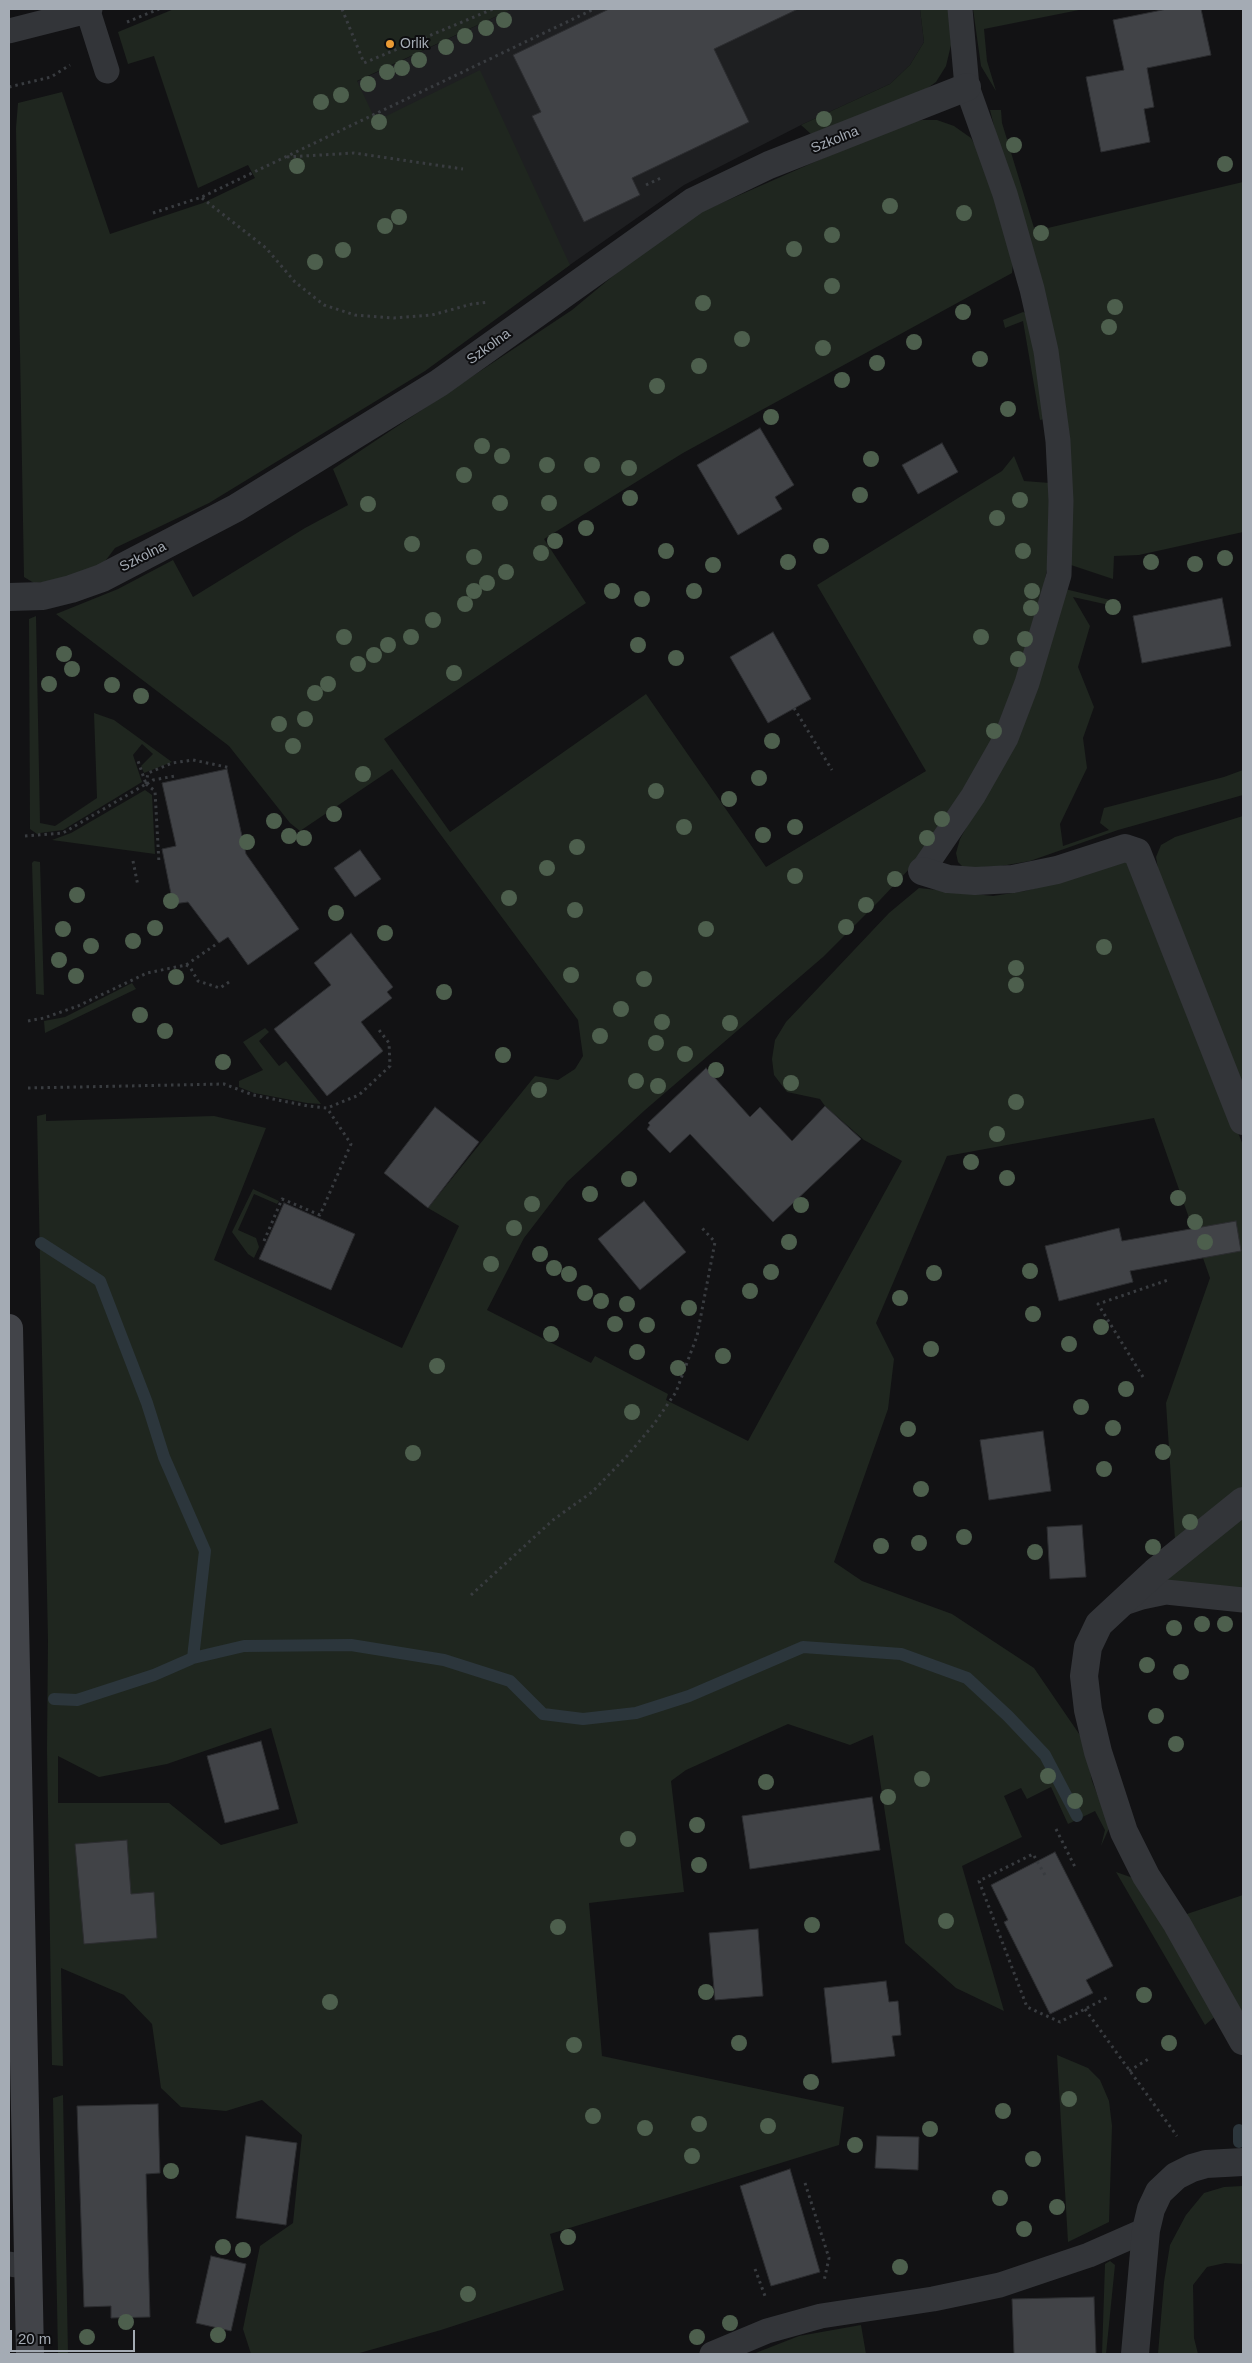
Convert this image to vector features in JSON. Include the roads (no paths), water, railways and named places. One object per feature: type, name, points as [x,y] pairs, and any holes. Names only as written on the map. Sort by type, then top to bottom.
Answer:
[{"type":"main road","points":[[9,1328],[17,1704],[14,1788],[19,2266],[30,2354]]},
{"type":"street","name":"Szkolna","points":[[9,597],[42,596],[71,589],[102,578],[236,508],[397,411],[694,201],[769,166],[967,86]]},
{"type":"street","points":[[922,871],[948,879],[975,881],[1013,879],[1057,870],[1124,848],[1138,852],[1243,1120]]},
{"type":"street","points":[[1243,1502],[1155,1572],[1099,1624],[1088,1647],[1084,1676],[1088,1710],[1098,1752],[1124,1832],[1146,1876],[1177,1924],[1243,2041]]},
{"type":"street","points":[[1135,2354],[1146,2230],[1151,2209],[1160,2192],[1176,2176],[1192,2168],[1206,2164],[1243,2162]]},
{"type":"lane","points":[[922,871],[974,796],[1006,738],[1027,683],[1059,575],[1061,501],[1058,441],[1046,351],[1005,194],[967,86],[960,9]]},
{"type":"lane","points":[[9,31],[91,18],[107,71]]},
{"type":"lane","points":[[1118,1605],[1166,1592],[1243,1600]]},
{"type":"lane","points":[[712,2354],[767,2331],[821,2316],[933,2299],[1000,2285],[1088,2255],[1146,2230]]},
{"type":"waterway","points":[[41,1243],[100,1281],[147,1403],[164,1457],[205,1551],[193,1658]]},
{"type":"waterway","points":[[54,1699],[77,1700],[154,1675],[193,1658],[244,1646],[351,1645],[444,1660],[510,1681],[543,1714],[583,1719],[636,1713],[689,1696],[803,1647],[901,1654],[967,1678],[1008,1716],[1045,1755],[1077,1816]]},
{"type":"waterway","points":[[1239,2130],[1239,2142]]},
{"type":"place","name":"Orlik","points":[[390,44]]}]
